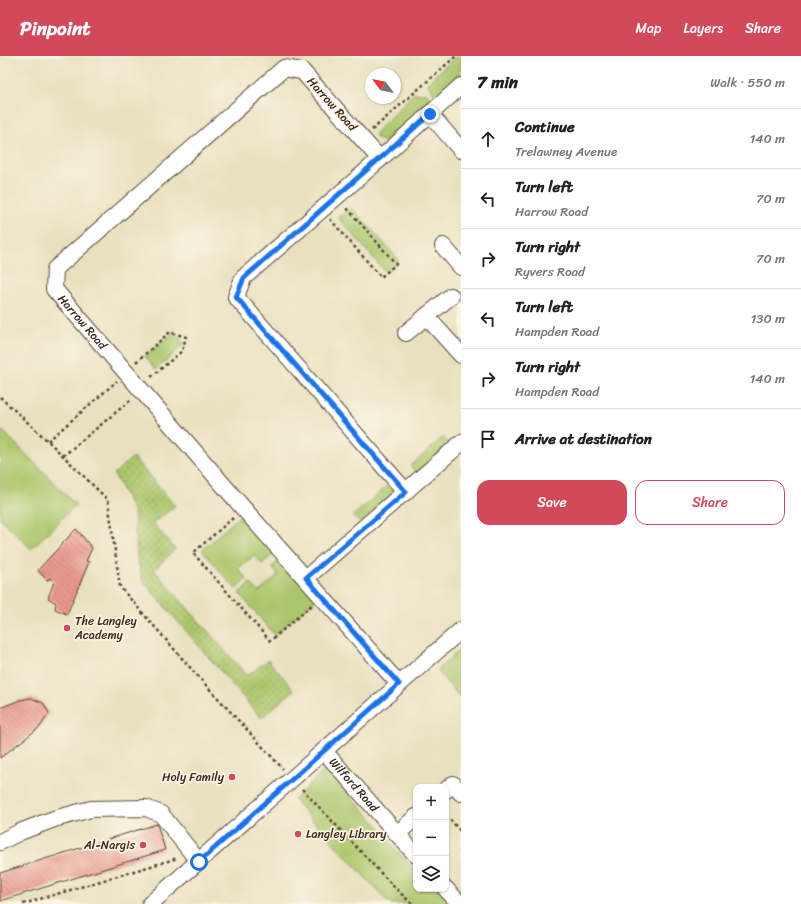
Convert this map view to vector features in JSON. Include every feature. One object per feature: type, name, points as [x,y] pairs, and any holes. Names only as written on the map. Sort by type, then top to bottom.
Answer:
[{"type":"street","name":"Harrow Road","points":[[380,159],[302,71],[284,68],[54,269],[54,289],[244,509],[399,684]]},
{"type":"street","points":[[406,492],[236,297],[244,278],[461,86]]},
{"type":"street","points":[[430,114],[461,150]]},
{"type":"street","points":[[443,246],[461,267]]},
{"type":"street","points":[[406,333],[451,296]]},
{"type":"street","points":[[426,316],[461,356]]},
{"type":"street","points":[[306,578],[461,443]]},
{"type":"street","points":[[150,904],[461,630]]},
{"type":"street","name":"Wilford Road","points":[[324,751],[413,852]]},
{"type":"street","points":[[449,787],[453,784],[461,793]]},
{"type":"street","points":[[0,842],[20,832],[54,819],[91,809],[146,808],[161,814],[199,862]]},
{"type":"street","points":[[397,834],[414,820]]},
{"type":"street","points":[[449,891],[460,904]]},
{"type":"path","points":[[362,139],[456,56]]},
{"type":"path","points":[[322,210],[381,277],[396,264],[337,196]]},
{"type":"path","points":[[48,441],[170,332],[186,337],[182,351],[63,456]]},
{"type":"path","points":[[0,397],[48,441],[108,500],[120,587],[194,672],[286,772]]},
{"type":"path","points":[[244,509],[193,553],[270,641],[321,596]]},
{"type":"path","points":[[297,784],[394,887],[412,904]]},
{"type":"path","points":[[449,818],[461,832]]},
{"type":"path","points":[[24,904],[184,856]]},
{"type":"green space","points":[[456,56],[461,56],[461,77],[436,97],[427,83]]},
{"type":"green space","points":[[427,93],[433,102],[391,139],[383,141],[376,137],[375,133],[413,94]]},
{"type":"green space","points":[[352,208],[398,259],[398,262],[387,272],[338,217]]},
{"type":"green space","points":[[174,332],[184,344],[156,370],[145,356]]},
{"type":"green space","points":[[3,431],[76,505],[31,549],[0,518],[0,434]]},
{"type":"green space","points":[[443,437],[449,443],[417,473],[411,466]]},
{"type":"green space","points":[[133,457],[175,506],[153,523],[175,549],[154,570],[247,676],[268,660],[294,690],[261,718],[143,581],[137,558],[134,512],[114,474]]},
{"type":"green space","points":[[393,481],[394,489],[389,498],[360,523],[353,516]]},
{"type":"green space","points":[[243,513],[278,550],[262,564],[254,555],[238,569],[247,579],[236,589],[202,550]]},
{"type":"green space","points":[[283,557],[317,598],[276,634],[272,632],[239,593],[250,583],[259,592],[278,575],[272,567]]},
{"type":"green space","points":[[459,650],[461,650],[461,699],[439,673],[439,669]]},
{"type":"green space","points":[[328,767],[344,780],[339,784],[382,830],[382,834],[413,869],[413,892],[448,892],[459,904],[390,904],[294,800]]},
{"type":"building","points":[[76,529],[92,548],[86,561],[89,562],[67,614],[55,609],[56,603],[48,598],[54,582],[50,578],[47,580],[38,570]]},
{"type":"building","points":[[31,698],[43,703],[49,713],[40,727],[0,758],[0,708],[20,700]]},
{"type":"building","points":[[157,824],[165,850],[0,901],[0,873]]},
{"type":"place","name":"The Langley Academy","points":[[67,628]]},
{"type":"place","name":"Holy Family","points":[[232,777]]},
{"type":"place","name":"Langley Library","points":[[298,834]]},
{"type":"place","name":"Al-Nargis","points":[[143,845]]},
{"type":"route","points":[[199,862],[399,684],[306,578],[406,492],[236,297],[244,278],[430,114]]}]
